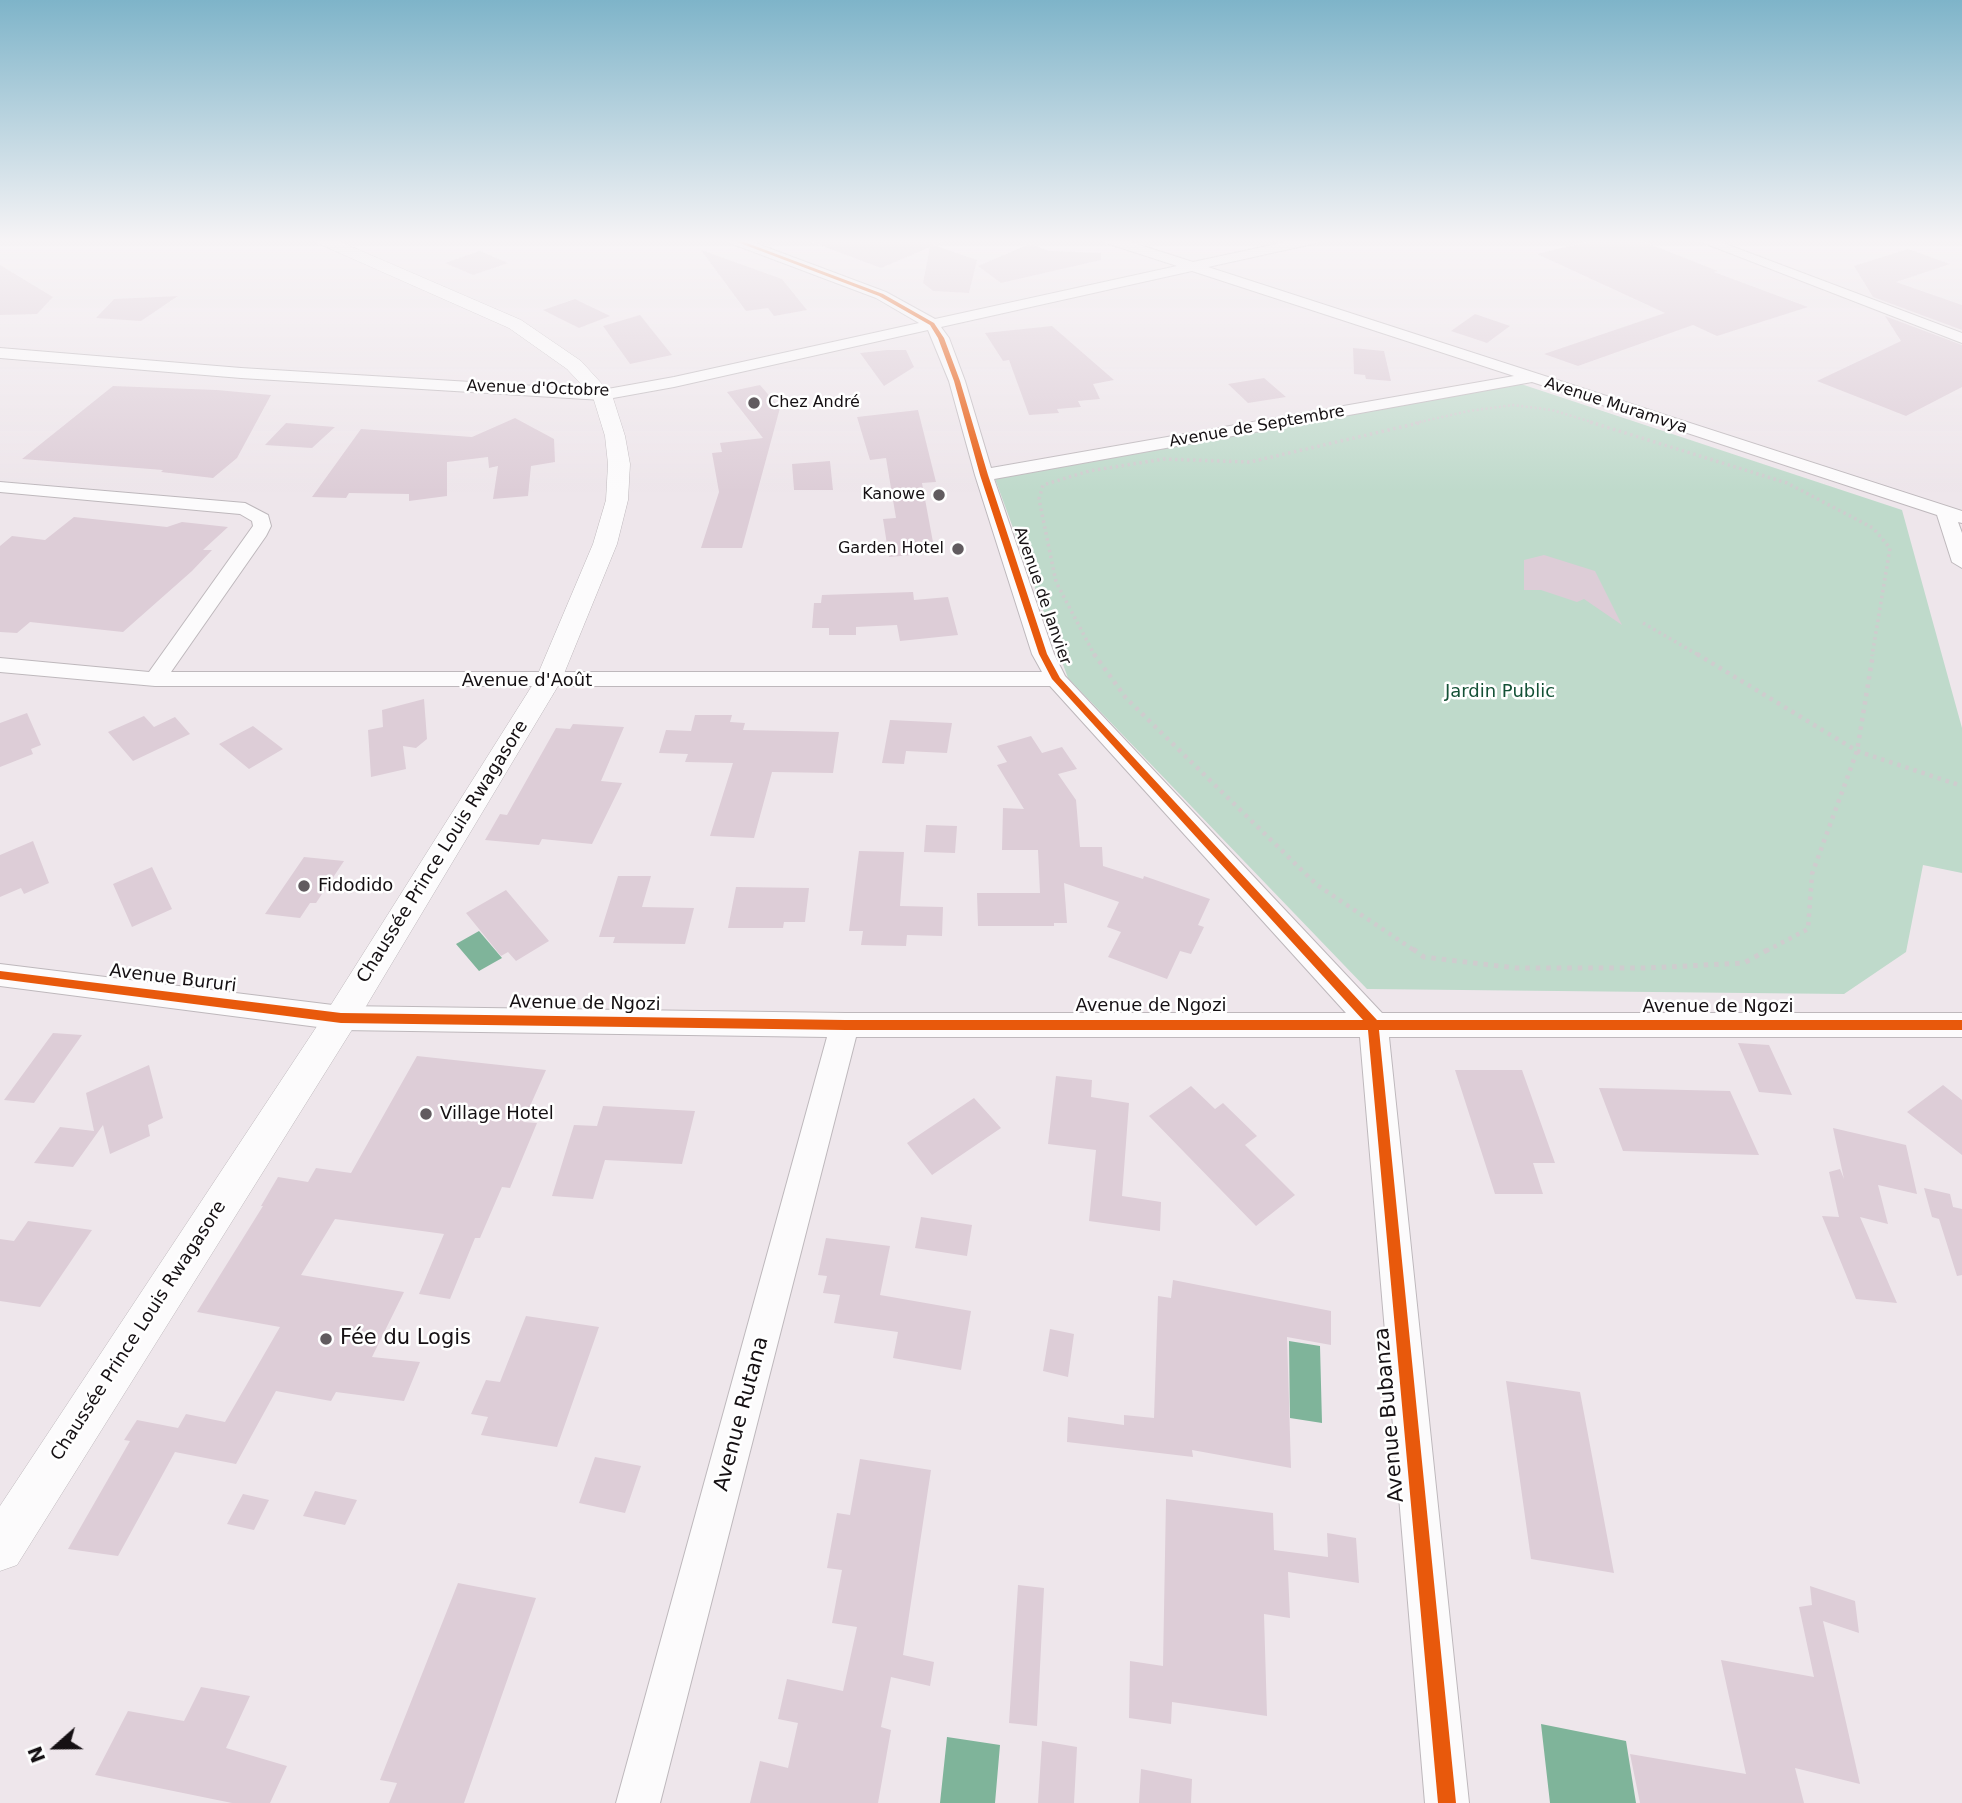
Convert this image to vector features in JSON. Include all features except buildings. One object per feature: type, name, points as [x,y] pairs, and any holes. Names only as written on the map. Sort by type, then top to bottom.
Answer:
[{"type":"street","name":"Chaussée Prince Louis Rwagasore","points":[[0,1548],[341,1018],[548,681],[605,544],[617,500],[619,464],[615,436],[602,395],[558,352],[515,324]]},
{"type":"street","name":"Avenue d'Octobre","points":[[0,353],[241,373],[602,395],[674,382],[931,324]]},
{"type":"street","name":"Avenue de Janvier","points":[[932,324],[942,338],[1043,654],[1056,679],[1373,1023]]},
{"type":"street","name":"Avenue Muramvya","points":[[1365,324],[1954,515]]},
{"type":"street","points":[[1925,324],[1962,338]]},
{"type":"street","name":"Avenue de Septembre","points":[[984,475],[1530,379]]},
{"type":"street","points":[[0,487],[245,509],[261,519],[256,536],[155,679]]},
{"type":"street","points":[[1954,515],[1962,562]]},
{"type":"street","name":"Avenue d'Août","points":[[0,665],[155,679],[1056,679]]},
{"type":"street","name":"Avenue Bururi","points":[[0,975],[341,1018]]},
{"type":"street","name":"Avenue de Ngozi","points":[[341,1018],[845,1025],[1962,1025]]},
{"type":"street","name":"Avenue Bubanza","points":[[1373,1023],[1447,1803]]},
{"type":"street","name":"Avenue Rutana","points":[[638,1803],[845,1025]]},
{"type":"path","points":[[1513,405],[1552,410],[1787,483],[1873,528],[1890,548],[1857,751],[1812,874],[1808,929],[1744,963],[1647,968],[1516,968],[1424,957],[1317,885],[1126,698],[1087,645],[1056,582],[1040,499],[1043,485],[1089,471],[1164,459],[1250,462],[1469,411],[1513,405]]},
{"type":"path","points":[[1643,623],[1857,751],[1962,786]]},
{"type":"green space","name":"Jardin Public","points":[[1521,384],[1902,510],[1962,728],[1962,873],[1923,865],[1906,952],[1844,994],[1367,989],[1068,678],[994,476]]},
{"type":"shaded area","points":[[479,931],[502,958],[479,971],[456,944]]},
{"type":"shaded area","points":[[1289,1341],[1320,1346],[1322,1423],[1290,1418]]},
{"type":"shaded area","points":[[1541,1724],[1626,1741],[1636,1803],[1550,1803]]},
{"type":"shaded area","points":[[947,1737],[1000,1745],[995,1803],[940,1803]]},
{"type":"cycle path","points":[[932,324],[941,338],[957,381],[984,475],[1043,654],[1056,679],[1373,1023],[1447,1803]]},
{"type":"cycle path","points":[[0,975],[341,1018],[845,1025],[1962,1025]]},
{"type":"place","name":"Chez André","points":[[754,403]]},
{"type":"place","name":"Kanowe","points":[[939,495]]},
{"type":"place","name":"Garden Hotel","points":[[958,549]]},
{"type":"place","name":"Fidodido","points":[[304,886]]},
{"type":"place","name":"Village Hotel","points":[[426,1114]]},
{"type":"place","name":"Fée du Logis","points":[[326,1339]]}]
